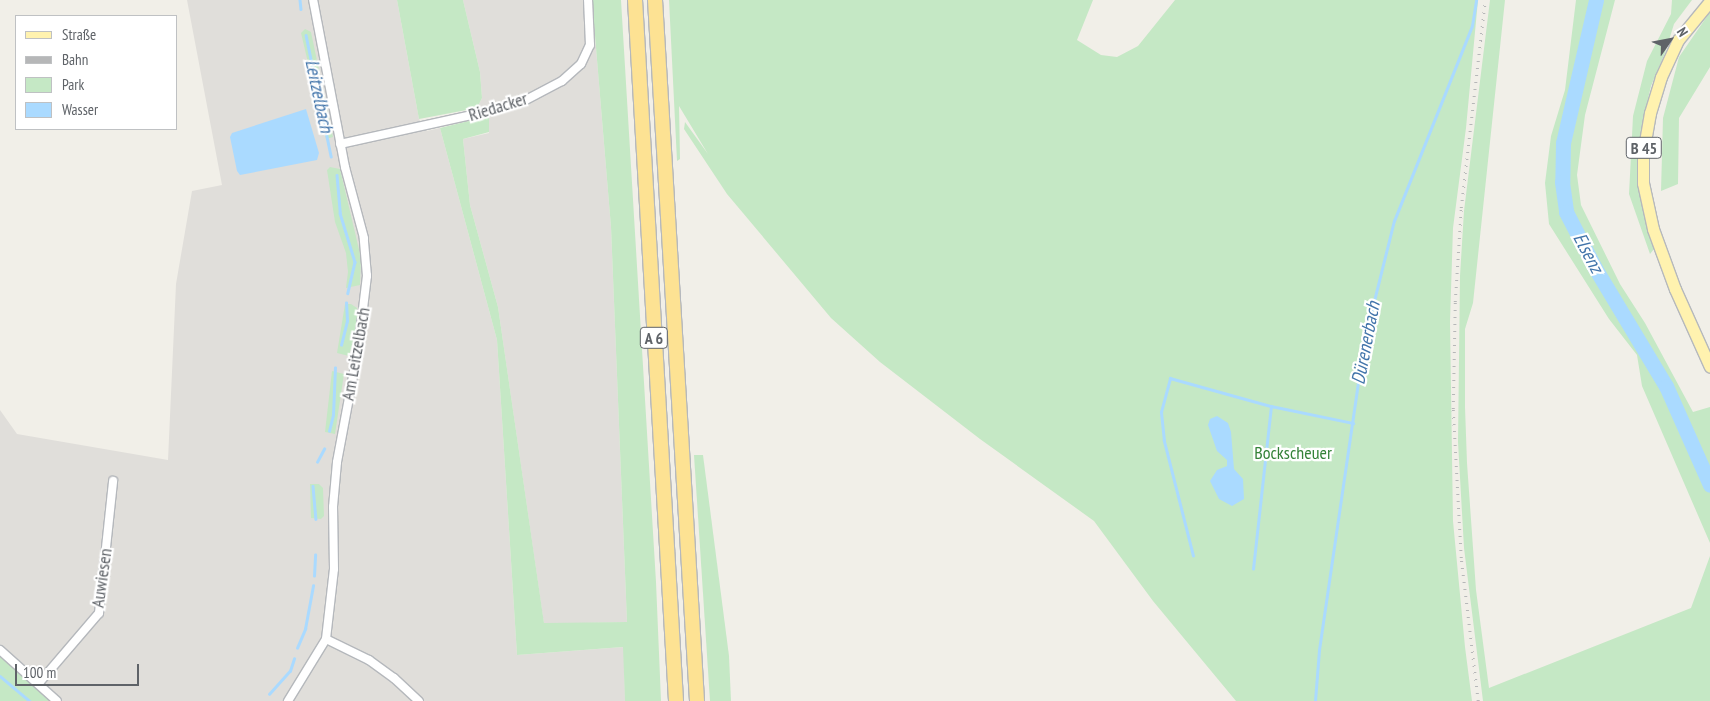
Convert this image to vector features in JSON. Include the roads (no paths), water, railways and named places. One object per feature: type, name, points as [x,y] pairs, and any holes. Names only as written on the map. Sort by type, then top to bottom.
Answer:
[{"type":"highway","name":"A 6","points":[[635,0],[676,701]]},
{"type":"highway","name":"A 6","points":[[655,0],[697,701]]},
{"type":"main road","name":"B 45","points":[[1710,1],[1678,40],[1661,77],[1650,113],[1643,153],[1643,183],[1653,229],[1675,289],[1710,367]]},
{"type":"street","name":"Am Leitzelbach","points":[[288,701],[326,639],[334,569],[333,507],[337,462],[358,350],[367,276],[364,238],[340,144],[313,0]]},
{"type":"street","name":"Riedacker","points":[[340,144],[490,111],[522,102],[562,81],[581,64],[590,45],[588,0]]},
{"type":"street","name":"Auwiesen","points":[[39,683],[99,613],[113,481]]},
{"type":"street","points":[[326,639],[368,660],[394,678],[419,701]]},
{"type":"street","points":[[0,650],[57,701]]},
{"type":"water","points":[[306,109],[319,153],[317,160],[240,175],[237,171],[230,137],[232,133]]},
{"type":"water","points":[[1217,416],[1228,423],[1231,432],[1234,469],[1243,479],[1244,499],[1232,506],[1219,499],[1210,481],[1217,470],[1227,466],[1227,460],[1217,451],[1208,425],[1210,419]]},
{"type":"waterway","name":"Leitzelbach","points":[[300,0],[301,9]]},
{"type":"waterway","name":"Dürenerbach","points":[[1315,701],[1319,650],[1364,341],[1394,221],[1472,26],[1476,0]]},
{"type":"waterway","name":"Elsenz","points":[[1596,0],[1563,143],[1562,182],[1566,212],[1595,268],[1666,386],[1710,485]]},
{"type":"waterway","name":"Leitzelbach","points":[[306,35],[331,156]]},
{"type":"waterway","name":"Leitzelbach","points":[[337,175],[340,213],[355,262],[348,293]]},
{"type":"waterway","name":"Leitzelbach","points":[[341,345],[347,321],[346,303]]},
{"type":"waterway","name":"Leitzelbach","points":[[329,431],[333,415],[335,368]]},
{"type":"waterway","points":[[1193,556],[1164,441],[1161,412],[1170,378],[1271,406],[1353,423]]},
{"type":"waterway","points":[[1253,569],[1271,407]]},
{"type":"waterway","name":"Leitzelbach","points":[[317,462],[324,449]]},
{"type":"waterway","name":"Leitzelbach","points":[[313,486],[316,519]]},
{"type":"waterway","name":"Leitzelbach","points":[[314,576],[315,555]]},
{"type":"waterway","name":"Leitzelbach","points":[[297,648],[305,629],[313,586]]},
{"type":"waterway","name":"Leitzelbach","points":[[269,694],[290,671],[294,659]]},
{"type":"waterway","points":[[0,676],[30,701]]},
{"type":"railway","points":[[1478,701],[1461,558],[1453,409],[1455,302],[1461,208],[1485,0]]},
{"type":"park label","name":"Bockscheuer","points":[[1293,453]]}]
